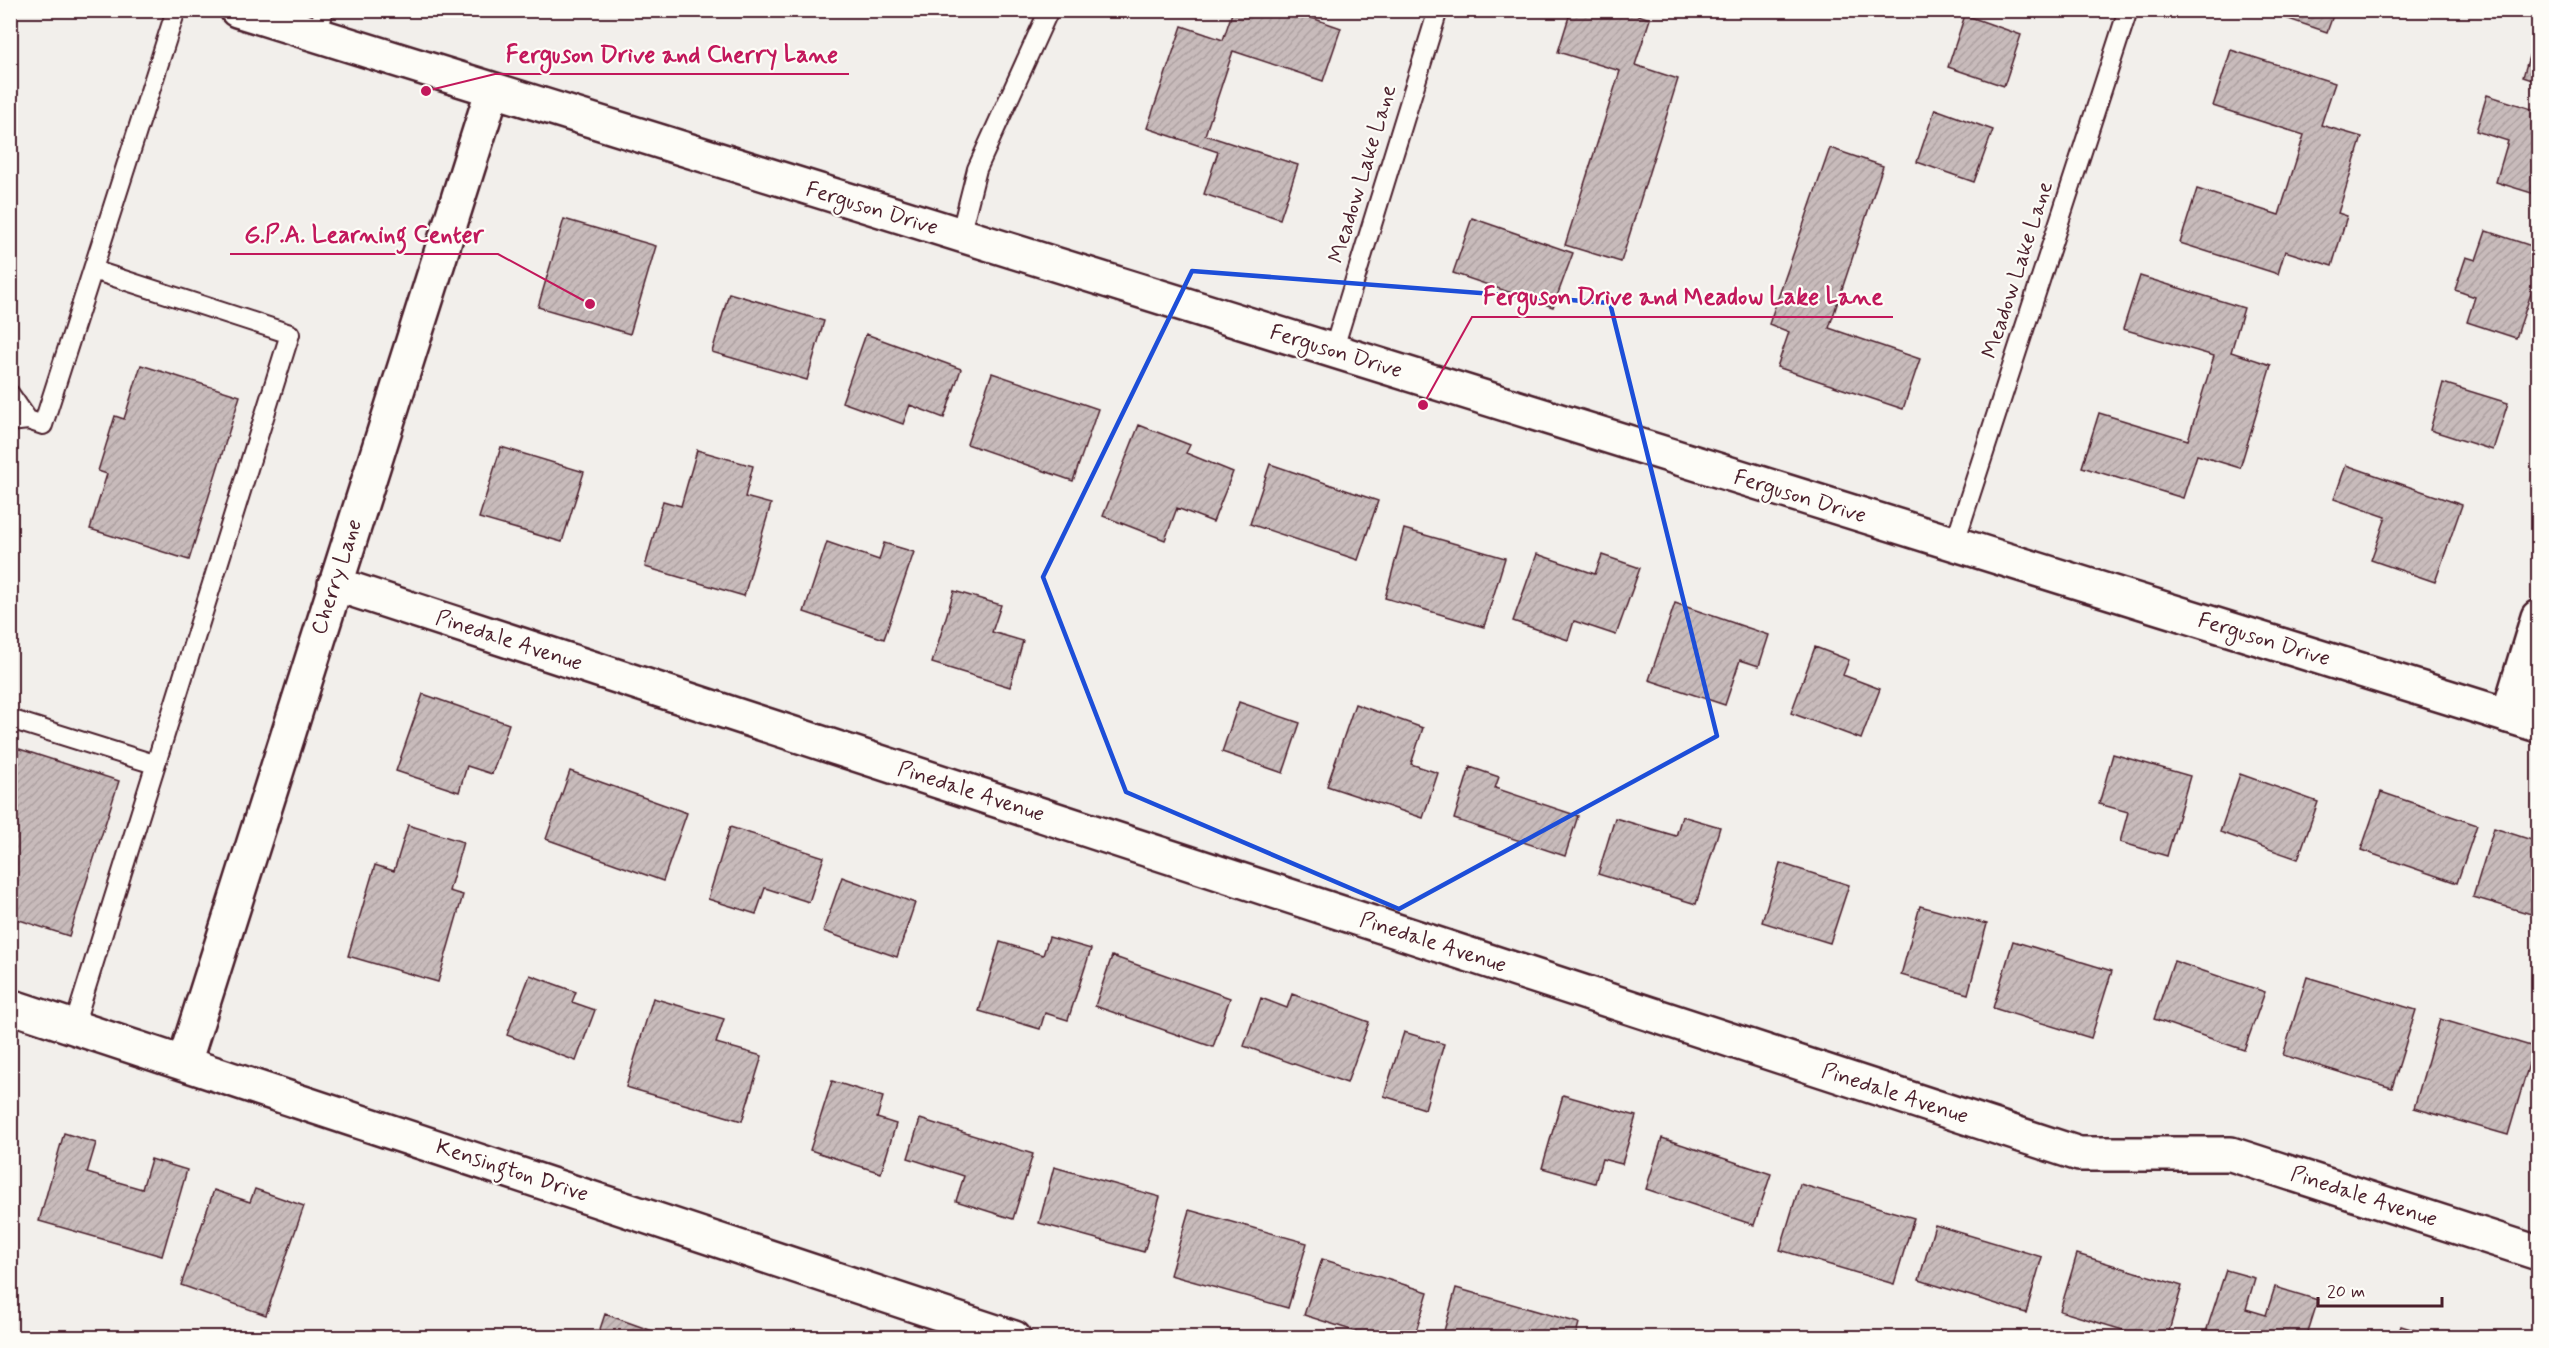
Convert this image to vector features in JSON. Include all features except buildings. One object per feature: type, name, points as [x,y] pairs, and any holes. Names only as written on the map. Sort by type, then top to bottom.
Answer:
[{"type":"street","name":"Ferguson Drive","points":[[237,10],[321,23],[492,92],[2523,720]]},
{"type":"street","name":"Cherry Lane","points":[[184,1063],[334,584],[492,92]]},
{"type":"street","name":"Pinedale Avenue","points":[[334,584],[2079,1154],[2231,1154],[2538,1253]]},
{"type":"street","points":[[2523,720],[2538,617]]},
{"type":"street","name":"Kensington Drive","points":[[10,1006],[1014,1338]]},
{"type":"lane","points":[[10,394],[19,421],[43,425],[176,10]]},
{"type":"lane","points":[[960,236],[977,169],[1049,10]]},
{"type":"lane","name":"Meadow Lake Lane","points":[[1333,351],[1438,10]]},
{"type":"lane","name":"Meadow Lake Lane","points":[[1954,544],[2128,10]]},
{"type":"lane","points":[[74,1026],[290,334],[93,270]]},
{"type":"lane","points":[[10,719],[154,764]]},
{"type":"highlighted area","points":[[1192,271],[1610,303],[1717,736],[1399,909],[1126,792],[1043,577]]},
{"type":"place","name":"Ferguson Drive and Cherry Lane","points":[[426,91]]},
{"type":"place","name":"G.P.A. Learning Center","points":[[590,304]]},
{"type":"place","name":"Ferguson Drive and Meadow Lake Lane","points":[[1423,405]]}]
